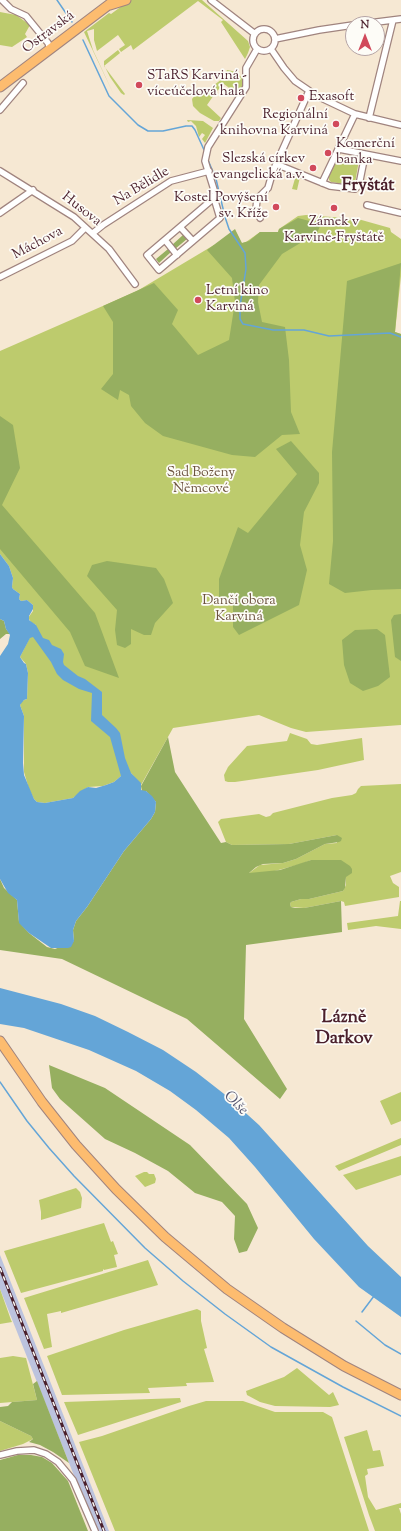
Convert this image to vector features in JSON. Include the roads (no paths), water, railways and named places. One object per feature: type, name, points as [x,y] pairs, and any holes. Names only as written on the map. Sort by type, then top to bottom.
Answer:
[{"type":"main road","name":"Ostravská","points":[[0,87],[115,0]]},
{"type":"main road","points":[[106,6],[126,0]]},
{"type":"main road","points":[[0,1041],[42,1102],[84,1154],[132,1206],[180,1251],[227,1289],[283,1328],[344,1366],[401,1395]]},
{"type":"street","points":[[2,0],[11,9],[26,16],[48,43],[50,49]]},
{"type":"street","points":[[211,0],[255,34]]},
{"type":"street","points":[[385,21],[401,19]]},
{"type":"street","points":[[368,118],[393,20]]},
{"type":"street","points":[[275,39],[345,26]]},
{"type":"street","points":[[267,29],[272,33],[275,39],[271,49],[263,51],[258,49],[253,42],[255,34],[260,30],[267,29]]},
{"type":"street","points":[[215,196],[147,255],[159,270],[220,218],[215,196],[209,171],[205,161],[208,147],[246,87],[246,68],[258,49]]},
{"type":"street","points":[[271,49],[295,81],[309,91],[355,114],[401,125]]},
{"type":"street","points":[[0,110],[23,83]]},
{"type":"street","points":[[260,218],[256,209],[257,199],[268,188],[276,164],[309,91]]},
{"type":"street","points":[[322,183],[355,114]]},
{"type":"street","points":[[339,149],[401,161]]},
{"type":"street","points":[[276,164],[330,186],[355,189],[359,185],[365,155]]},
{"type":"street","name":"Husova","points":[[0,171],[33,190],[74,217],[109,249],[135,284]]},
{"type":"street","name":"Na Bělidle","points":[[93,233],[171,181],[209,171]]},
{"type":"street","points":[[0,213],[33,190]]},
{"type":"street","points":[[367,205],[401,213]]},
{"type":"street","points":[[180,226],[193,241]]},
{"type":"street","name":"Máchova","points":[[0,277],[72,241],[85,228]]},
{"type":"street","points":[[165,240],[178,255]]},
{"type":"street","points":[[0,1455],[17,1450],[34,1450],[46,1454],[58,1462],[73,1480],[94,1531]]},
{"type":"water","points":[[0,554],[9,566],[13,578],[12,587],[20,594],[19,599],[21,601],[27,600],[33,605],[29,620],[36,625],[43,638],[49,640],[52,645],[61,649],[64,654],[64,665],[102,692],[102,715],[120,733],[125,758],[131,773],[141,783],[141,790],[146,791],[156,802],[155,812],[151,819],[124,851],[76,921],[73,930],[74,941],[71,947],[68,948],[51,948],[29,933],[19,923],[17,900],[8,893],[0,879],[0,656],[8,644],[10,635],[6,629],[4,621],[0,619]],"holes":[[[33,637],[51,662],[57,674],[63,680],[79,689],[92,693],[91,721],[110,737],[121,776],[114,782],[106,785],[96,788],[88,787],[80,791],[73,798],[45,803],[37,802],[34,799],[24,775],[24,716],[20,705],[27,699],[28,673],[26,664],[20,657],[30,638]]]},
{"type":"water","name":"Olše","points":[[0,988],[61,1004],[95,1016],[163,1050],[196,1072],[228,1097],[259,1125],[368,1246],[401,1277],[401,1317],[359,1287],[314,1239],[255,1167],[229,1138],[196,1110],[170,1091],[136,1071],[89,1050],[24,1028],[0,1024]]},
{"type":"waterway","points":[[57,0],[72,22]]},
{"type":"waterway","points":[[83,40],[109,96],[138,125],[148,131],[163,131],[192,126],[205,152]]},
{"type":"waterway","points":[[208,160],[216,179],[229,229],[245,253],[246,269],[240,306],[240,319],[243,324],[273,330],[304,330],[329,336],[390,333],[401,337]]},
{"type":"waterway","points":[[0,1082],[27,1121],[74,1176],[145,1248],[183,1281],[225,1314],[271,1347],[343,1387],[401,1416]]},
{"type":"waterway","points":[[362,1312],[374,1296]]},
{"type":"waterway","points":[[356,1321],[385,1345],[401,1354]]},
{"type":"railway","points":[[0,1268],[104,1531]]},
{"type":"place","name":"STaRS Karviná - víceúčelová hala","points":[[139,85]]},
{"type":"place","name":"Exasoft","points":[[301,98]]},
{"type":"place","name":"Regionální knihovna Karviná","points":[[336,124]]},
{"type":"place","name":"Komerční banka","points":[[328,153]]},
{"type":"place","name":"Slezská církev evangelická a.v.","points":[[313,168]]},
{"type":"place","name":"Kostel Povýšení sv. Kříže","points":[[276,207]]},
{"type":"place","name":"Zámek v Karviné-Fryštátě","points":[[334,208]]},
{"type":"place","name":"Letní kino Karviná","points":[[198,300]]},
{"type":"district","name":"Fryštát","points":[[368,187]]},
{"type":"district","name":"Lázně Darkov","points":[[344,1029]]},
{"type":"park label","name":"Sad Boženy Němcové","points":[[201,482]]},
{"type":"park label","name":"Dančí obora Karviná","points":[[239,610]]}]
